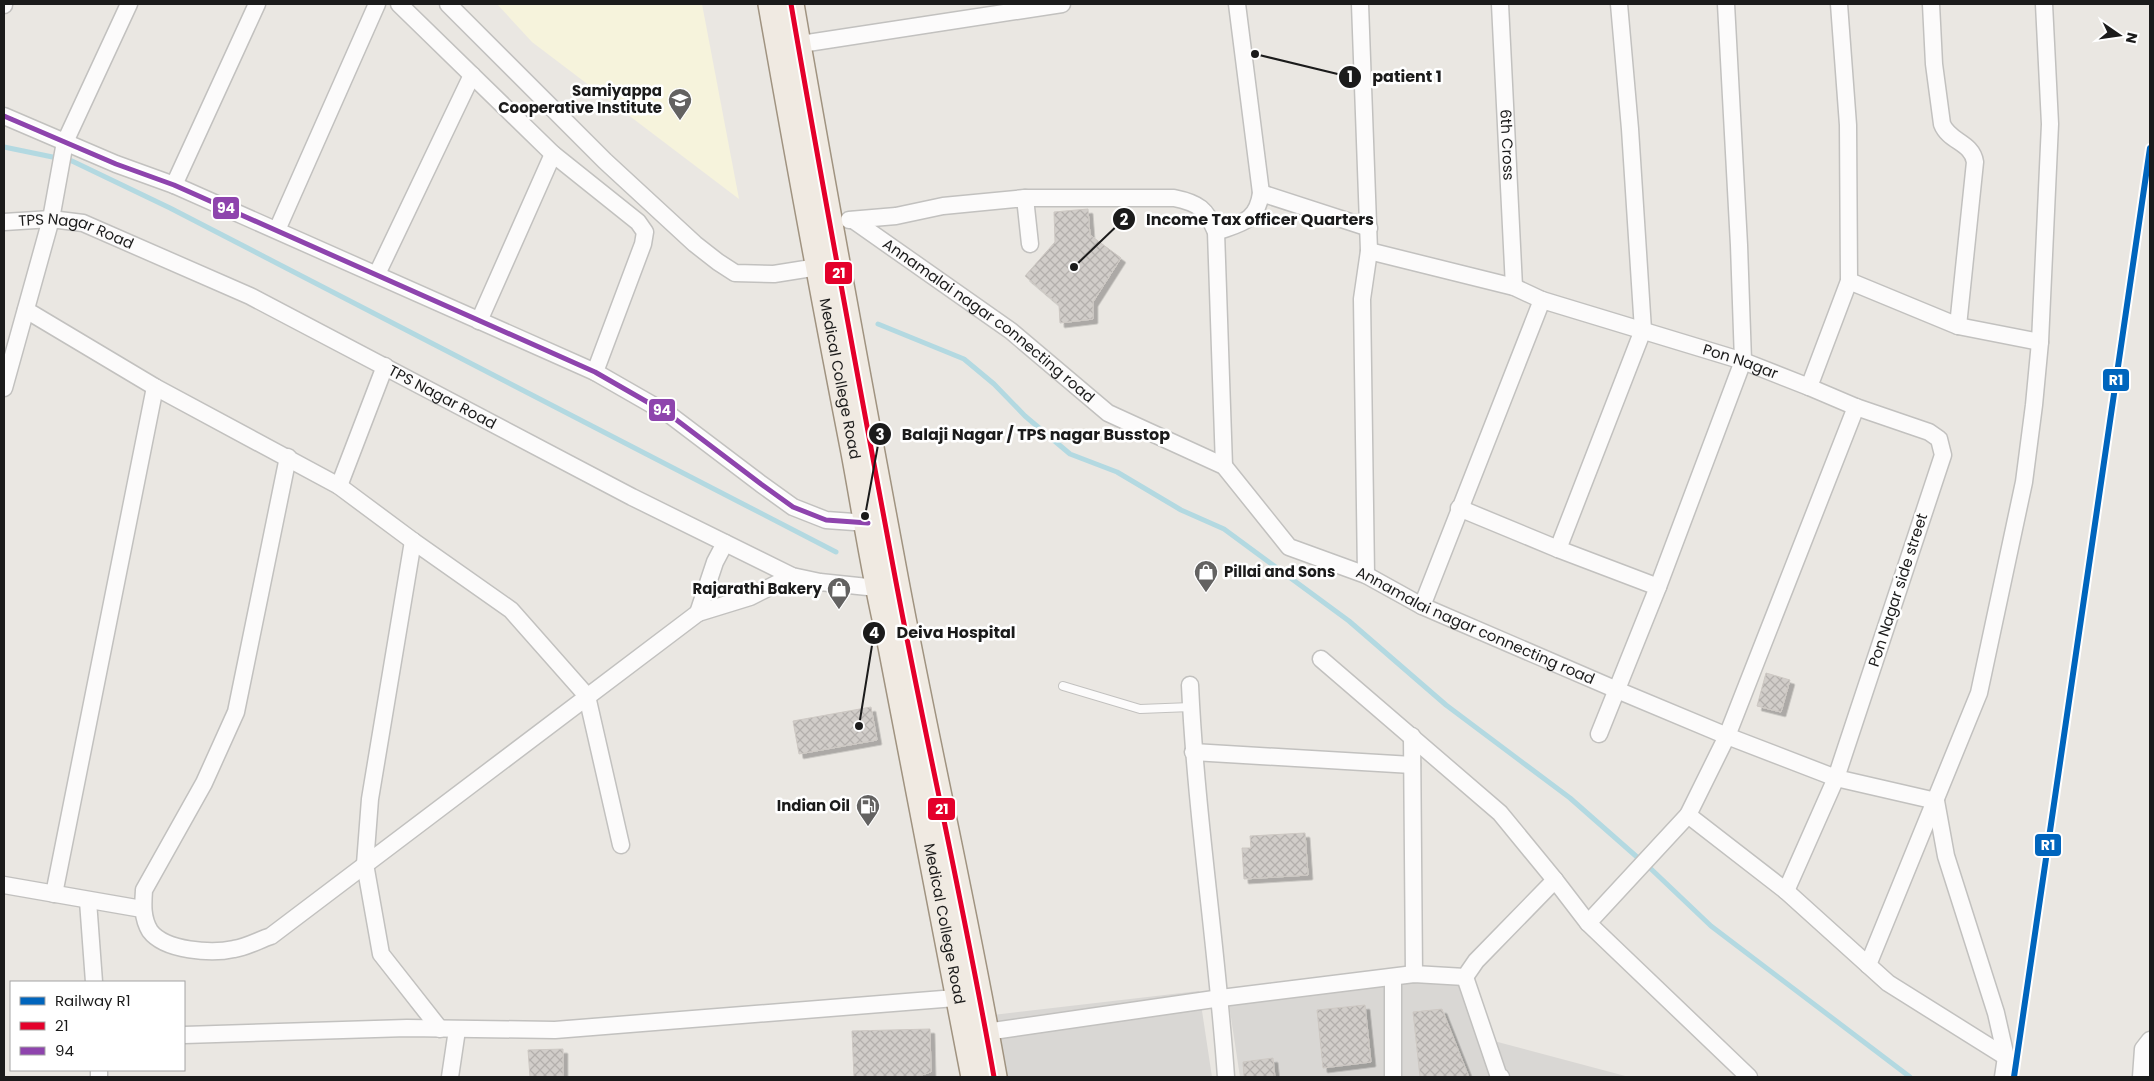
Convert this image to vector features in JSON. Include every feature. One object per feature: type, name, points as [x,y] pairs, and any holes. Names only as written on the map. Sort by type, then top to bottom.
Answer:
[{"type":"main road","name":"Medical College Road","points":[[771,4],[789,46],[828,218],[875,530]]},
{"type":"main road","name":"Medical College Road","points":[[791,4],[789,46],[818,267],[885,576],[970,997],[974,1077]]},
{"type":"main road","name":"Medical College Road","points":[[970,997],[986,1032],[994,1077]]},
{"type":"street","points":[[4,388],[51,219],[65,148],[128,4]]},
{"type":"street","points":[[174,185],[256,4]]},
{"type":"street","points":[[277,230],[377,4]]},
{"type":"street","points":[[399,4],[553,154],[638,222],[645,232],[643,244],[595,372]]},
{"type":"street","points":[[448,4],[605,161],[695,244],[718,262],[735,273],[774,274],[818,267]]},
{"type":"street","points":[[789,46],[982,10],[1062,4]]},
{"type":"street","points":[[1216,232],[1247,221],[1259,205],[1261,193],[1237,4]]},
{"type":"street","points":[[1360,4],[1370,251],[1362,300],[1366,576]]},
{"type":"street","name":"6th Cross","points":[[1500,4],[1514,287]]},
{"type":"street","points":[[1558,549],[1643,330],[1630,129],[1619,4]]},
{"type":"street","points":[[1599,734],[1658,587],[1743,361],[1726,4]]},
{"type":"street","points":[[1808,387],[1849,281],[1848,124],[1839,4]]},
{"type":"street","points":[[1931,4],[1934,64],[1942,124],[1945,132],[1950,137],[1970,148],[1975,162],[1958,326]]},
{"type":"street","points":[[1868,965],[1979,692],[2024,482],[2040,342],[2050,124],[2044,4]]},
{"type":"street","points":[[376,274],[472,75]]},
{"type":"street","points":[[4,116],[65,148],[174,185],[595,372],[670,415],[793,507],[826,520],[875,530]]},
{"type":"street","points":[[479,321],[553,154]]},
{"type":"street","points":[[1261,193],[1369,228]]},
{"type":"street","points":[[828,218],[853,220],[896,216],[943,206],[1025,198],[1174,198],[1192,201],[1209,214],[1216,232],[1224,466]]},
{"type":"street","points":[[1025,198],[1030,244]]},
{"type":"street","name":"TPS Nagar Road","points":[[4,222],[51,219],[83,223],[250,296],[623,492],[792,576],[820,582],[885,576]]},
{"type":"street","name":"Annamalai nagar connecting road","points":[[853,220],[1011,331],[1108,413],[1224,466],[1289,547],[1366,576],[1422,606],[1617,690],[1727,736],[1836,778]]},
{"type":"street","name":"Pon Nagar","points":[[1370,251],[1514,287],[1542,300],[1743,361],[1808,387]]},
{"type":"street","points":[[1849,281],[1958,326],[2040,342]]},
{"type":"street","points":[[1422,606],[1542,300]]},
{"type":"street","points":[[26,310],[155,387],[339,486],[511,610],[587,696],[621,845]]},
{"type":"street","points":[[339,486],[385,366]]},
{"type":"street","points":[[54,894],[155,387]]},
{"type":"street","name":"Pon Nagar side street","points":[[1786,891],[1836,778],[1943,455],[1939,439],[1929,432],[1856,407],[1808,387]]},
{"type":"street","points":[[1588,923],[1688,814],[1727,736],[1856,407]]},
{"type":"street","points":[[288,457],[236,712],[204,784],[144,890],[142,910],[151,932],[168,944],[203,952],[235,949],[271,936],[698,613],[750,596],[792,576]]},
{"type":"street","points":[[1459,508],[1558,549],[1658,587]]},
{"type":"street","points":[[413,541],[370,799],[365,864],[381,954],[440,1029]]},
{"type":"street","points":[[698,613],[715,562],[725,543]]},
{"type":"street","points":[[1321,658],[1500,813],[1588,923],[1749,1077]]},
{"type":"street","points":[[1190,685],[1193,752],[1221,998],[1226,1077]]},
{"type":"street","points":[[1412,736],[1414,974]]},
{"type":"street","points":[[1193,752],[1412,765]]},
{"type":"street","points":[[1836,778],[1936,801]]},
{"type":"street","points":[[1936,801],[1946,856],[1996,1013],[2006,1057],[2003,1077]]},
{"type":"street","points":[[1688,814],[1786,891],[1888,983],[2006,1057]]},
{"type":"street","points":[[1465,977],[1476,961],[1555,880]]},
{"type":"street","points":[[4,885],[142,910]]},
{"type":"street","points":[[88,901],[94,981]]},
{"type":"street","points":[[986,1032],[1221,998],[1414,974],[1465,977]]},
{"type":"street","points":[[1465,977],[1500,1077]]},
{"type":"street","points":[[1393,978],[1393,1077]]},
{"type":"street","points":[[185,1035],[407,1028],[555,1030],[970,997]]},
{"type":"street","points":[[450,1077],[457,1030]]},
{"type":"street","points":[[2141,1077],[2143,1049],[2150,1040]]},
{"type":"lane","points":[[1063,686],[1140,709],[1191,707]]},
{"type":"shaded area","name":"Samiyappa Cooperative Institute","points":[[497,4],[702,4],[739,199],[532,42]]},
{"type":"shaded area","points":[[1459,975],[1494,1041],[1629,1077],[1240,1077],[1227,991]]},
{"type":"shaded area","points":[[1199,991],[1212,1077],[1002,1077],[993,1015]]},
{"type":"building","points":[[1088,209],[1090,235],[1121,258],[1093,302],[1093,319],[1060,323],[1059,305],[1025,276],[1055,242],[1054,212]]},
{"type":"building","points":[[1766,673],[1790,680],[1781,712],[1757,706]]},
{"type":"building","points":[[871,707],[877,740],[799,754],[793,721]]},
{"type":"building","points":[[1305,833],[1308,875],[1244,879],[1242,848],[1251,848],[1250,836]]},
{"type":"building","points":[[1365,1005],[1371,1062],[1323,1068],[1317,1010]]},
{"type":"building","points":[[1442,1009],[1469,1077],[1420,1077],[1413,1012]]},
{"type":"building","points":[[930,1029],[931,1072],[916,1077],[854,1077],[852,1031]]},
{"type":"building","points":[[563,1049],[563,1077],[530,1077],[528,1050]]},
{"type":"building","points":[[1273,1058],[1275,1077],[1244,1077],[1243,1062]]},
{"type":"waterway","points":[[4,147],[72,161],[170,208],[836,552]]},
{"type":"waterway","points":[[878,324],[964,359],[994,384],[1025,416],[1070,454],[1117,472],[1181,510],[1224,529],[1349,621],[1446,705],[1570,798],[1637,857]]},
{"type":"waterway","points":[[1650,868],[1711,926],[1910,1077]]},
{"type":"rail line","name":"R1","points":[[2014,1077],[2150,148]]},
{"type":"transit line","name":"21","points":[[791,4],[896,582],[971,953],[994,1077]]},
{"type":"transit line","name":"94","points":[[4,116],[116,164],[174,185],[595,372],[670,415],[793,507],[826,520],[868,523]]},
{"type":"place","name":"patient 1","points":[[1255,54]]},
{"type":"place","name":"Samiyappa Cooperative Institute","points":[[680,121]]},
{"type":"place","name":"Income Tax officer Quarters","points":[[1074,267]]},
{"type":"place","name":"Balaji Nagar / TPS nagar Busstop","points":[[865,516]]},
{"type":"place","name":"Pillai and Sons","points":[[1206,593]]},
{"type":"place","name":"Rajarathi Bakery","points":[[839,610]]},
{"type":"place","name":"Deiva Hospital","points":[[859,726]]},
{"type":"place","name":"Indian Oil","points":[[868,827]]}]
